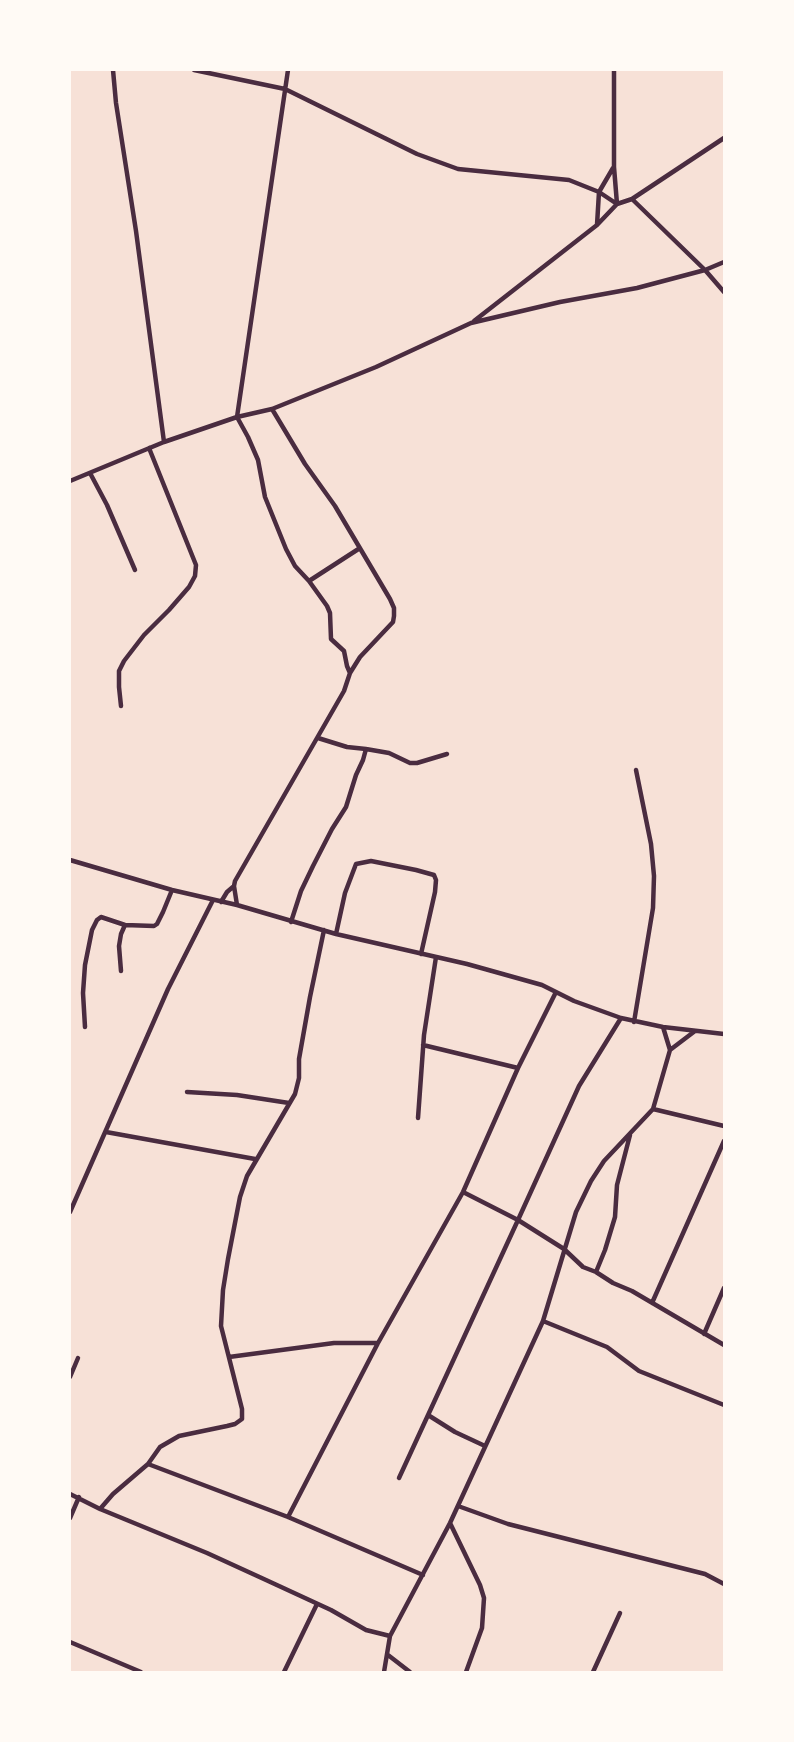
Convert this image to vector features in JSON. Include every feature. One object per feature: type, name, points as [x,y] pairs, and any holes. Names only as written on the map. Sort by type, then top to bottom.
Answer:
[{"type":"street","points":[[113,70],[116,103],[136,231],[164,442]]},
{"type":"street","points":[[194,70],[285,89],[417,154],[458,169],[569,180],[599,192],[617,204]]},
{"type":"street","points":[[288,70],[237,417],[258,460],[266,497],[286,549],[294,566],[309,581],[327,606],[330,613],[331,639],[344,651],[350,673]]},
{"type":"street","points":[[614,70],[614,167],[617,204]]},
{"type":"street","points":[[471,323],[597,225],[617,204],[632,199],[724,138]]},
{"type":"street","points":[[597,225],[599,192],[614,167]]},
{"type":"street","points":[[632,199],[706,270],[724,292]]},
{"type":"street","points":[[70,481],[164,442],[237,417],[272,409],[376,367],[471,323],[560,302],[637,288],[706,270],[724,262]]},
{"type":"street","points":[[221,902],[227,892],[234,886],[318,738],[344,691],[350,673],[360,657],[393,622],[394,616],[394,608],[390,599],[360,548],[335,506],[305,464],[272,409]]},
{"type":"street","points":[[121,706],[118,687],[119,671],[124,661],[144,635],[169,610],[195,576],[196,565],[149,448]]},
{"type":"street","points":[[90,473],[107,505],[135,570]]},
{"type":"street","points":[[309,581],[360,548]]},
{"type":"street","points":[[318,738],[347,747],[389,753],[410,763],[417,763],[447,754]]},
{"type":"street","points":[[291,922],[312,866],[346,807],[366,749]]},
{"type":"street","points":[[634,1022],[654,908],[651,844],[636,770]]},
{"type":"street","points":[[336,934],[345,893],[356,864],[371,861],[416,870],[434,875],[436,880],[436,892],[420,954]]},
{"type":"street","points":[[70,862],[172,890],[237,905],[336,934],[467,964],[542,985],[574,1001],[634,1022],[724,1034]]},
{"type":"street","points":[[234,886],[237,905]]},
{"type":"street","points":[[85,1027],[84,978],[86,955],[92,930],[97,920],[101,917],[125,925],[147,927],[157,924],[172,890]]},
{"type":"street","points":[[70,1212],[168,989],[214,900]]},
{"type":"street","points":[[121,971],[119,946],[125,925]]},
{"type":"street","points":[[100,1509],[113,1494],[148,1464],[160,1447],[179,1436],[235,1424],[242,1419],[242,1409],[221,1326],[223,1290],[240,1197],[247,1176],[255,1159],[295,1094],[299,1078],[299,1059],[317,957],[324,930]]},
{"type":"street","points":[[418,1118],[423,1046],[436,957]]},
{"type":"street","points":[[288,1517],[378,1343],[463,1192],[518,1068],[556,992]]},
{"type":"street","points":[[399,1478],[579,1086],[621,1018]]},
{"type":"street","points":[[384,1672],[390,1636],[450,1523],[542,1321],[576,1212],[591,1181],[604,1161],[653,1108],[670,1050],[663,1027]]},
{"type":"street","points":[[670,1050],[695,1030]]},
{"type":"street","points":[[423,1046],[518,1068]]},
{"type":"street","points":[[187,1092],[237,1095],[289,1103]]},
{"type":"street","points":[[653,1108],[724,1126]]},
{"type":"street","points":[[106,1132],[255,1159]]},
{"type":"street","points":[[596,1272],[606,1250],[615,1217],[617,1186],[630,1133]]},
{"type":"street","points":[[652,1303],[724,1141]]},
{"type":"street","points":[[463,1192],[518,1220],[564,1249],[583,1267],[632,1291],[724,1344]]},
{"type":"street","points":[[704,1334],[724,1288]]},
{"type":"street","points":[[542,1321],[607,1347],[639,1371],[724,1405]]},
{"type":"street","points":[[229,1357],[334,1344],[378,1343]]},
{"type":"street","points":[[70,1377],[78,1358]]},
{"type":"street","points":[[428,1416],[455,1432],[485,1446]]},
{"type":"street","points":[[148,1464],[288,1517],[423,1575]]},
{"type":"street","points":[[70,1494],[100,1509],[207,1553],[317,1604],[366,1630],[390,1636]]},
{"type":"street","points":[[70,1518],[79,1498]]},
{"type":"street","points":[[458,1506],[508,1524],[705,1574],[724,1584]]},
{"type":"street","points":[[450,1523],[480,1585],[484,1598],[482,1628],[466,1672]]},
{"type":"street","points":[[284,1672],[317,1604]]},
{"type":"street","points":[[593,1672],[620,1613]]},
{"type":"street","points":[[70,1642],[141,1672]]},
{"type":"street","points":[[388,1654],[410,1672]]}]
